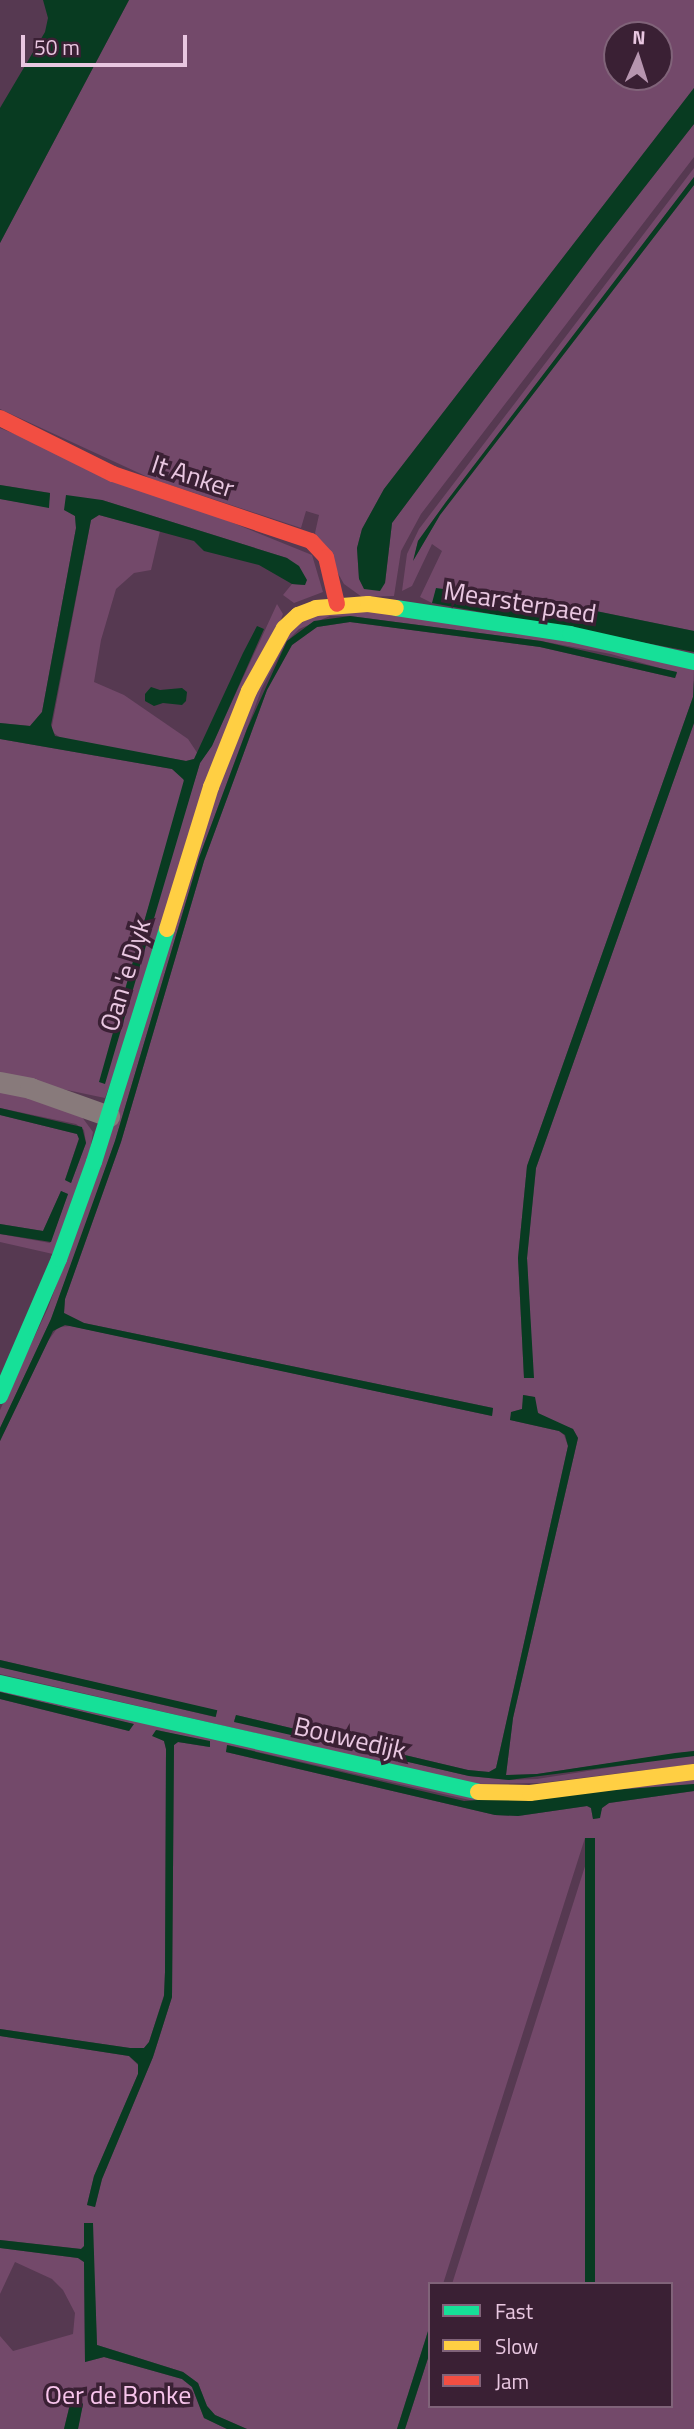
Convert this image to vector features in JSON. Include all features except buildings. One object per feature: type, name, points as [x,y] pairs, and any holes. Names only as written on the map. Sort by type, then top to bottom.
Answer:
[{"type":"street","name":"It Anker","points":[[0,418],[113,474],[311,541],[326,557],[337,604]]},
{"type":"street","name":"Mearsterpaed","points":[[337,604],[396,608],[570,634],[694,662]]},
{"type":"street","name":"Oan 'e Dyk","points":[[0,1396],[63,1248],[109,1116],[191,846],[249,691],[273,641],[284,628],[298,615],[337,604]]},
{"type":"street","points":[[0,1082],[41,1091],[109,1116]]},
{"type":"street","name":"Bouwedijk","points":[[0,1682],[474,1792],[530,1793],[694,1772]]},
{"type":"green space","points":[[129,0],[694,0],[694,88],[384,489],[362,529],[357,548],[359,579],[385,583],[392,523],[597,248],[694,124],[694,157],[421,514],[401,551],[394,596],[362,597],[344,584],[315,533],[319,515],[306,511],[301,528],[152,479],[0,409],[0,243]]},
{"type":"green space","points":[[694,168],[694,177],[418,541],[414,559],[440,515],[694,185],[694,631],[581,608],[432,603],[420,597],[442,551],[432,544],[412,586],[402,591],[407,554],[419,529]]},
{"type":"green space","points":[[0,428],[312,555],[323,592],[294,603],[283,595],[292,584],[304,585],[287,558],[102,500],[70,511],[75,516],[76,528],[42,712],[30,726],[0,723],[0,499],[48,507],[50,493],[0,485]]},
{"type":"green space","points":[[99,515],[160,531],[151,570],[134,573],[116,589],[101,640],[94,682],[124,695],[188,739],[198,754],[194,759],[186,761],[62,739],[51,731],[91,520]]},
{"type":"green space","points":[[277,604],[283,614],[105,1098],[0,1076],[0,739],[172,769],[182,775],[185,785],[179,808],[139,938],[145,941],[200,763],[212,745]]},
{"type":"green space","points":[[338,609],[368,610],[569,639],[694,667],[693,697],[527,1166],[518,1258],[524,1378],[533,1378],[527,1258],[536,1168],[694,723],[694,1751],[537,1774],[506,1775],[513,1718],[578,1438],[573,1429],[543,1418],[535,1409],[534,1397],[524,1395],[522,1409],[512,1412],[510,1420],[559,1431],[564,1435],[568,1446],[496,1768],[489,1772],[468,1770],[236,1715],[234,1721],[469,1776],[508,1780],[537,1779],[676,1757],[694,1756],[694,1764],[540,1783],[475,1784],[0,1674],[0,1667],[215,1717],[217,1711],[0,1660],[0,1441],[48,1341],[58,1327],[71,1326],[492,1416],[493,1408],[84,1323],[64,1313],[65,1299],[121,1142],[204,861],[267,690],[292,645],[317,627],[350,622],[540,647],[675,678],[677,673],[611,654],[541,641],[350,616],[330,616],[299,629],[287,641],[262,688],[199,858],[115,1141],[88,1219],[51,1319],[0,1428],[0,1410],[48,1308],[101,1162],[197,848],[254,692],[267,662],[288,633],[312,615]]},
{"type":"green space","points":[[0,1088],[50,1100],[79,1113],[93,1132],[89,1157],[53,1254],[0,1242],[0,1234],[50,1243],[68,1194],[61,1191],[43,1231],[0,1224],[0,1115],[77,1134],[79,1138],[65,1180],[71,1183],[86,1143],[84,1130],[76,1124],[0,1108]]},
{"type":"green space","points":[[0,1687],[477,1799],[530,1799],[694,1778],[694,1784],[517,1807],[496,1806],[228,1745],[226,1752],[495,1815],[518,1816],[587,1806],[591,1808],[593,1819],[599,1818],[602,1808],[609,1803],[694,1791],[694,2429],[405,2429],[428,2358],[428,2408],[673,2408],[673,2282],[453,2282],[594,1838],[585,1838],[444,2282],[428,2282],[428,2331],[397,2429],[247,2429],[215,2415],[207,2406],[198,2383],[183,2372],[97,2345],[92,2223],[84,2223],[84,2247],[81,2249],[0,2240],[0,2036],[129,2056],[138,2065],[138,2074],[94,2176],[87,2205],[95,2207],[102,2179],[153,2057],[172,1997],[174,1745],[178,1742],[209,1747],[210,1742],[157,1730],[153,1735],[164,1741],[166,1749],[165,1972],[164,1995],[149,2042],[144,2048],[130,2048],[0,2029],[0,1699],[129,1731],[133,1724],[0,1692]]},
{"type":"green space","name":"Oer de Bonke","points":[[0,2248],[78,2258],[84,2262],[85,2362],[104,2357],[182,2379],[192,2387],[204,2418],[227,2429],[78,2429],[83,2404],[71,2400],[64,2429],[0,2429],[0,2336],[13,2351],[73,2334],[75,2313],[63,2290],[52,2279],[15,2262],[0,2294]]},
{"type":"shaded area","points":[[43,0],[129,0],[0,243],[0,108],[45,32],[48,18]]},
{"type":"shaded area","points":[[694,88],[694,124],[597,248],[392,523],[385,583],[380,591],[364,589],[359,579],[357,548],[362,529],[384,489]]},
{"type":"shaded area","points":[[694,177],[694,185],[440,515],[413,561],[418,541],[446,502]]},
{"type":"shaded area","points":[[0,485],[50,493],[49,508],[0,499]]},
{"type":"shaded area","points":[[66,495],[102,500],[287,558],[299,566],[307,580],[305,585],[292,584],[259,565],[204,551],[194,541],[99,515],[91,520],[51,725],[55,736],[186,761],[194,759],[257,626],[264,629],[212,746],[200,763],[105,1084],[99,1082],[184,780],[172,769],[0,739],[0,723],[30,726],[42,712],[76,528],[75,516],[64,510]]},
{"type":"shaded area","points":[[436,588],[581,608],[694,631],[694,652],[432,603]]},
{"type":"shaded area","points":[[350,616],[541,641],[677,672],[675,678],[540,647],[350,622],[317,627],[292,645],[267,690],[204,861],[121,1142],[65,1299],[64,1313],[84,1323],[493,1408],[492,1416],[65,1325],[53,1331],[0,1441],[0,1428],[51,1319],[115,1141],[199,858],[247,729],[287,641],[314,621]]},
{"type":"shaded area","points":[[694,680],[694,723],[536,1168],[527,1258],[534,1378],[524,1378],[518,1258],[527,1166],[693,697]]},
{"type":"shaded area","points":[[151,687],[160,690],[182,688],[187,692],[186,701],[182,705],[163,703],[154,706],[145,701],[145,694]]},
{"type":"shaded area","points":[[0,1108],[82,1127],[86,1143],[71,1183],[65,1180],[79,1139],[77,1134],[0,1115]]},
{"type":"shaded area","points":[[61,1191],[68,1194],[51,1242],[0,1234],[0,1224],[43,1231]]},
{"type":"shaded area","points":[[523,1395],[535,1397],[538,1413],[573,1429],[578,1438],[513,1718],[506,1775],[537,1774],[694,1751],[694,1756],[509,1780],[469,1776],[234,1722],[236,1715],[468,1770],[489,1772],[496,1768],[568,1446],[565,1435],[559,1431],[510,1420],[511,1412],[522,1409]]},
{"type":"shaded area","points":[[0,1660],[217,1710],[216,1717],[0,1667]]},
{"type":"shaded area","points":[[0,1692],[134,1724],[129,1731],[0,1699]]},
{"type":"shaded area","points":[[156,1730],[210,1741],[210,1747],[178,1742],[174,1745],[172,1997],[153,2057],[102,2179],[95,2207],[87,2205],[94,2176],[138,2074],[138,2064],[129,2056],[0,2036],[0,2029],[130,2048],[144,2048],[149,2042],[164,1996],[165,1972],[166,1749],[164,1741],[152,1736]]},
{"type":"shaded area","points":[[227,1745],[464,1801],[694,1784],[694,1791],[609,1803],[602,1808],[600,1818],[593,1819],[591,1808],[587,1806],[518,1816],[495,1815],[226,1752]]},
{"type":"shaded area","points":[[585,1838],[595,1838],[595,2282],[585,2282]]},
{"type":"shaded area","points":[[84,2223],[93,2223],[97,2345],[183,2372],[198,2383],[207,2406],[215,2415],[247,2429],[227,2429],[204,2418],[192,2387],[182,2379],[104,2357],[85,2362],[84,2262],[78,2258],[0,2248],[0,2240],[81,2249],[84,2246]]},
{"type":"shaded area","points":[[428,2331],[428,2358],[405,2429],[397,2429]]},
{"type":"shaded area","points":[[71,2400],[79,2400],[83,2404],[78,2429],[64,2429]]},
{"type":"traffic: fast","points":[[396,608],[570,634],[694,662]]},
{"type":"traffic: fast","points":[[0,1396],[59,1259],[94,1162],[167,929]]},
{"type":"traffic: fast","points":[[0,1683],[478,1792]]},
{"type":"traffic: slow","points":[[167,929],[211,787],[249,691],[284,628],[298,615],[316,608],[368,604],[396,608]]},
{"type":"traffic: slow","points":[[478,1792],[530,1793],[694,1772]]},
{"type":"traffic: jam","points":[[0,418],[113,474],[311,541],[326,557],[337,604]]}]
